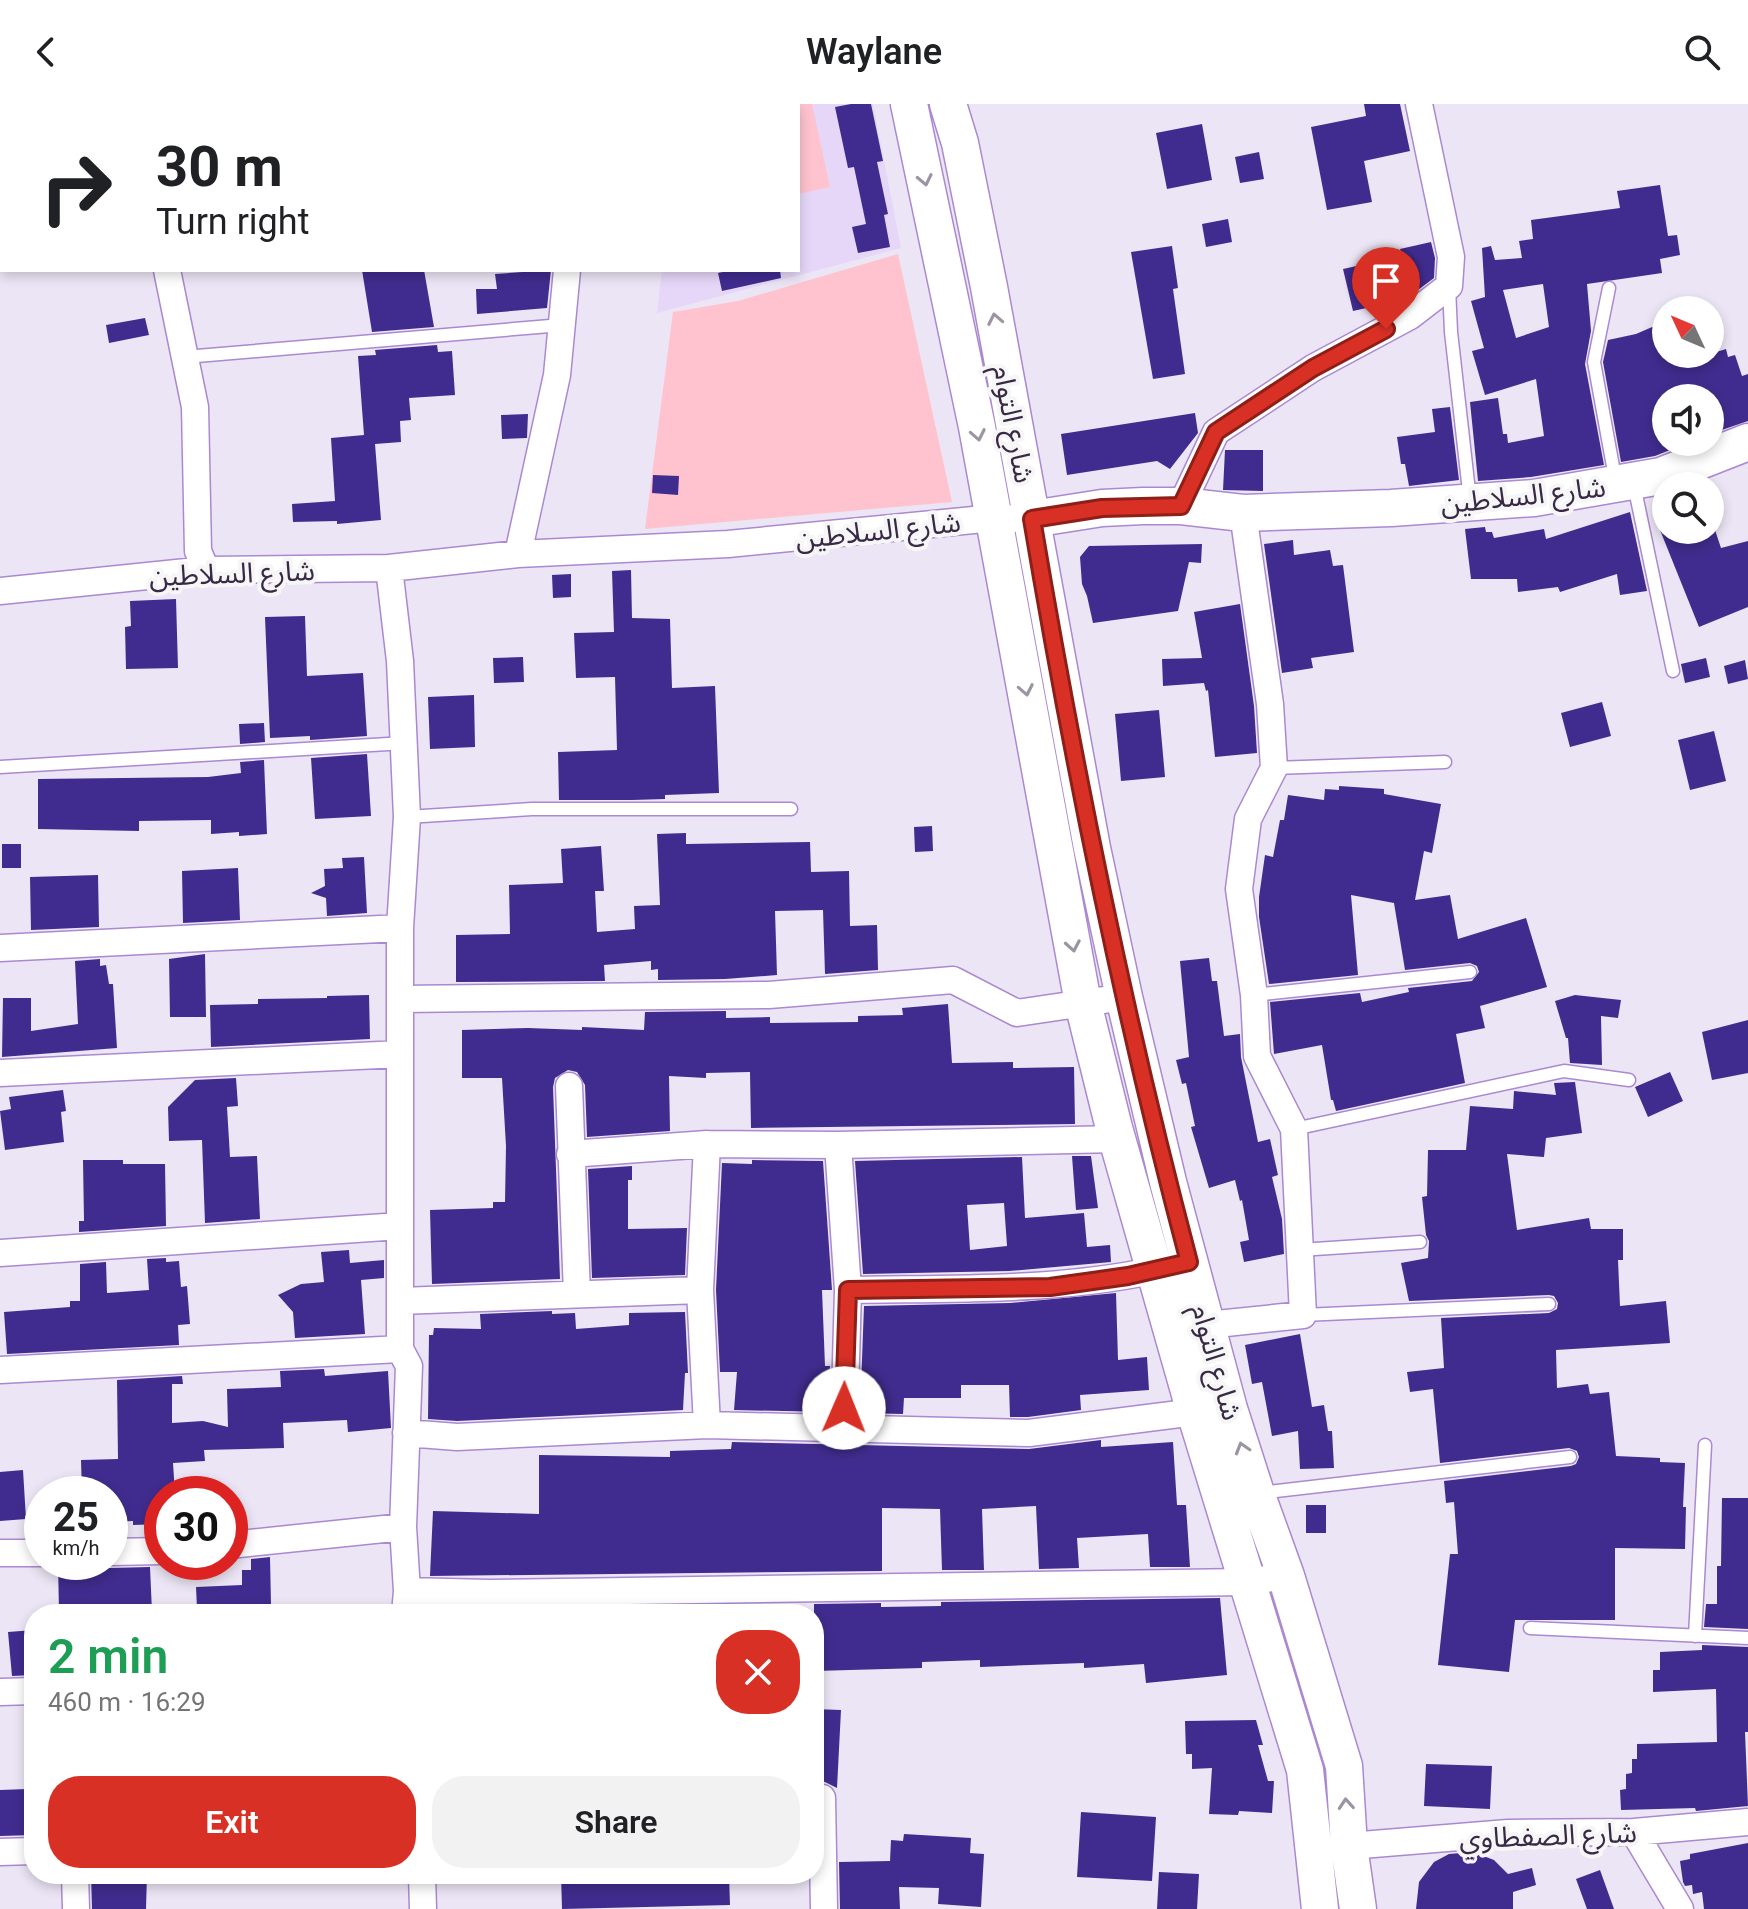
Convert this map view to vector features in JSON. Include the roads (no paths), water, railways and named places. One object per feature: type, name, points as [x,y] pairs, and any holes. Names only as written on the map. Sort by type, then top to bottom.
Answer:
[{"type":"main road","name":"شارع التوام","points":[[909,104],[994,518],[1083,1003],[1117,1139],[1172,1266],[1207,1325],[1256,1493],[1286,1576],[1344,1766],[1349,1846],[1358,1909]]},
{"type":"main road","name":"شارع التوام","points":[[948,104],[963,157],[1092,848],[1124,997],[1195,1412],[1305,1770],[1320,1909]]},
{"type":"main road","name":"شارع السلاطين","points":[[1032,519],[1102,508],[1181,506],[1243,513],[1534,498],[1625,484],[1700,463],[1748,442]]},
{"type":"street","points":[[1181,506],[1216,432],[1313,368],[1410,316],[1449,286],[1451,257],[1419,104]]},
{"type":"street","points":[[167,272],[195,407],[198,551],[206,570]]},
{"type":"street","points":[[518,554],[557,375],[567,272]]},
{"type":"street","points":[[1207,1325],[1303,1315],[1294,1129],[1257,1056],[1254,995],[1239,889],[1248,819],[1274,768],[1270,704],[1243,513]]},
{"type":"street","name":"شارع السلاطين","points":[[0,591],[206,570],[389,568],[518,554],[728,544],[994,518],[1032,519]]},
{"type":"street","points":[[389,568],[400,661],[407,817],[400,928],[400,1349],[409,1366],[403,1527],[406,1603],[489,1593],[1245,1582],[1286,1576]]},
{"type":"street","points":[[0,948],[400,928]]},
{"type":"street","points":[[400,999],[769,995],[953,980],[1017,1013],[1124,997]]},
{"type":"street","points":[[0,1073],[400,1054]]},
{"type":"street","points":[[569,1086],[577,1294]]},
{"type":"street","points":[[570,1154],[707,1144],[838,1145],[1117,1139]]},
{"type":"street","points":[[707,1144],[700,1290],[707,1425]]},
{"type":"street","points":[[838,1145],[848,1290],[844,1430]]},
{"type":"street","points":[[0,1253],[400,1226]]},
{"type":"street","points":[[848,1290],[1050,1287],[1172,1266]]},
{"type":"street","points":[[400,1301],[700,1290]]},
{"type":"street","points":[[0,1370],[400,1349]]},
{"type":"street","points":[[406,1433],[457,1437],[707,1425],[1029,1433],[1195,1412]]},
{"type":"street","points":[[248,1543],[403,1527]]},
{"type":"street","points":[[0,1553],[24,1553]]},
{"type":"street","points":[[0,1692],[24,1691]]},
{"type":"street","name":"شارع الصفطاوي","points":[[1349,1846],[1508,1833],[1634,1832],[1748,1822]]},
{"type":"street","points":[[1634,1832],[1680,1909]]},
{"type":"street","points":[[0,1852],[24,1851]]},
{"type":"street","points":[[75,1884],[76,1909]]},
{"type":"street","points":[[422,1884],[423,1909]]},
{"type":"street","points":[[824,1884],[824,1909]]},
{"type":"lane","points":[[1449,286],[1451,332],[1470,503]]},
{"type":"lane","points":[[1609,288],[1594,362],[1673,671]]},
{"type":"lane","points":[[185,357],[562,325]]},
{"type":"lane","points":[[0,767],[405,743]]},
{"type":"lane","points":[[1274,768],[1445,762]]},
{"type":"lane","points":[[407,817],[532,809],[791,809]]},
{"type":"lane","points":[[1254,995],[1470,972]]},
{"type":"lane","points":[[1294,1129],[1564,1071],[1629,1080]]},
{"type":"lane","points":[[1300,1250],[1420,1242]]},
{"type":"lane","points":[[1303,1315],[1549,1304]]},
{"type":"lane","points":[[1695,1636],[1705,1445]]},
{"type":"lane","points":[[1256,1493],[1570,1457]]},
{"type":"lane","points":[[1530,1628],[1748,1638]]}]
